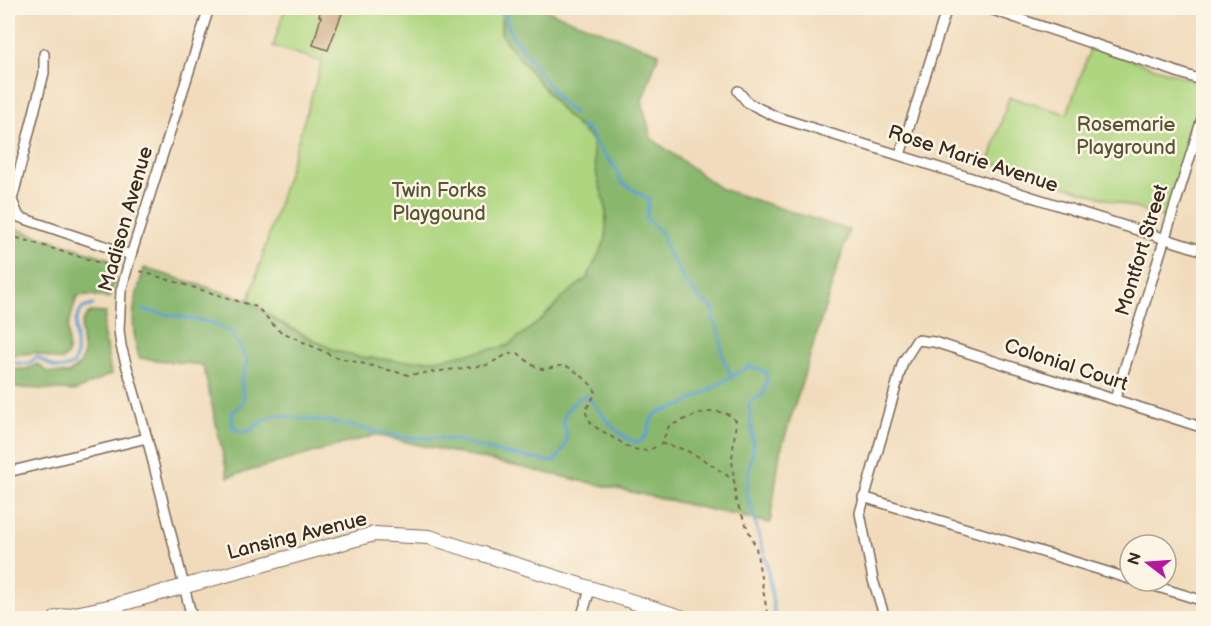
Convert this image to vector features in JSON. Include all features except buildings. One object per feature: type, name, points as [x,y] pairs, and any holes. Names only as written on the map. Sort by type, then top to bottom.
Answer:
[{"type":"street","name":"Madison Avenue","points":[[192,618],[147,438],[121,346],[119,330],[121,291],[131,255],[209,8]]},
{"type":"street","points":[[900,155],[947,8]]},
{"type":"street","points":[[987,8],[1203,81]]},
{"type":"street","points":[[44,54],[44,73],[12,200],[19,217],[131,255]]},
{"type":"street","name":"Rose Marie Avenue","points":[[738,91],[748,103],[777,117],[1203,251]]},
{"type":"street","name":"Montfort Street","points":[[1115,399],[1203,112]]},
{"type":"street","name":"Colonial Court","points":[[864,497],[903,362],[917,340],[934,342],[1203,428]]},
{"type":"street","points":[[8,472],[147,438]]},
{"type":"street","points":[[885,618],[873,580],[860,513],[864,497],[1118,575]]},
{"type":"street","name":"Lansing Avenue","points":[[56,618],[113,606],[375,534],[429,537],[684,618]]},
{"type":"street","points":[[581,618],[590,590]]},
{"type":"street","points":[[1177,593],[1203,601]]},
{"type":"path","points":[[8,234],[110,266],[114,270]]},
{"type":"path","points":[[140,271],[257,307],[278,330],[333,356],[408,375],[487,365],[508,354],[519,354],[537,367],[547,370],[567,366],[594,386],[596,393],[585,411],[592,425],[632,449],[648,451],[661,444],[692,452],[735,481]]},
{"type":"path","points":[[661,444],[669,426],[712,410],[732,417],[736,421],[732,459],[736,501],[756,548],[768,618]]},
{"type":"green space","name":"Twin Forks Playgound","points":[[285,8],[502,8],[501,35],[563,112],[591,139],[597,176],[606,207],[606,239],[587,278],[563,297],[541,320],[507,346],[435,360],[400,361],[359,357],[334,350],[276,320],[249,300],[322,62],[273,46]]},
{"type":"green space","points":[[502,8],[540,8],[659,53],[642,101],[651,138],[721,189],[849,230],[780,453],[770,523],[375,435],[228,477],[203,365],[139,358],[133,322],[137,292],[144,268],[249,300],[275,320],[333,350],[359,357],[400,361],[435,360],[507,346],[541,320],[563,297],[587,278],[606,239],[606,207],[597,176],[591,139],[563,112],[501,35]]},
{"type":"green space","name":"Rosemarie Playground","points":[[1091,47],[1198,82],[1202,86],[1203,97],[1167,218],[989,162],[1009,97],[1067,114]]},
{"type":"green space","points":[[8,226],[107,258],[114,264],[114,284],[110,298],[77,296],[68,327],[68,355],[61,361],[35,353],[11,355],[8,351],[11,327],[8,320]]},
{"type":"green space","points":[[90,312],[106,313],[103,330],[111,374],[75,391],[8,387],[8,369],[27,369],[38,364],[47,372],[68,374],[78,366],[83,352],[82,326]]},
{"type":"waterway","points":[[506,8],[506,19],[511,34],[559,100],[575,114]]},
{"type":"waterway","points":[[581,125],[589,132],[616,169],[621,182],[648,199],[646,218],[663,234],[665,247],[687,284],[701,300],[714,309],[713,321],[731,375]]},
{"type":"waterway","points":[[8,362],[28,364],[37,357],[59,368],[74,364],[77,349],[75,329],[78,315],[83,308],[93,305]]},
{"type":"waterway","points":[[143,310],[209,322],[232,332],[247,361],[241,382],[244,399],[232,413],[233,428],[243,432],[251,430],[276,415],[337,423],[402,437],[451,439],[502,453],[553,462],[561,452],[567,436],[563,419],[573,404],[583,396],[588,397],[604,417],[625,437],[639,442],[647,435],[652,417],[659,412],[683,405],[750,366],[766,372],[767,382],[762,396],[753,399],[749,405],[754,449],[746,490],[767,564],[775,618]]}]
